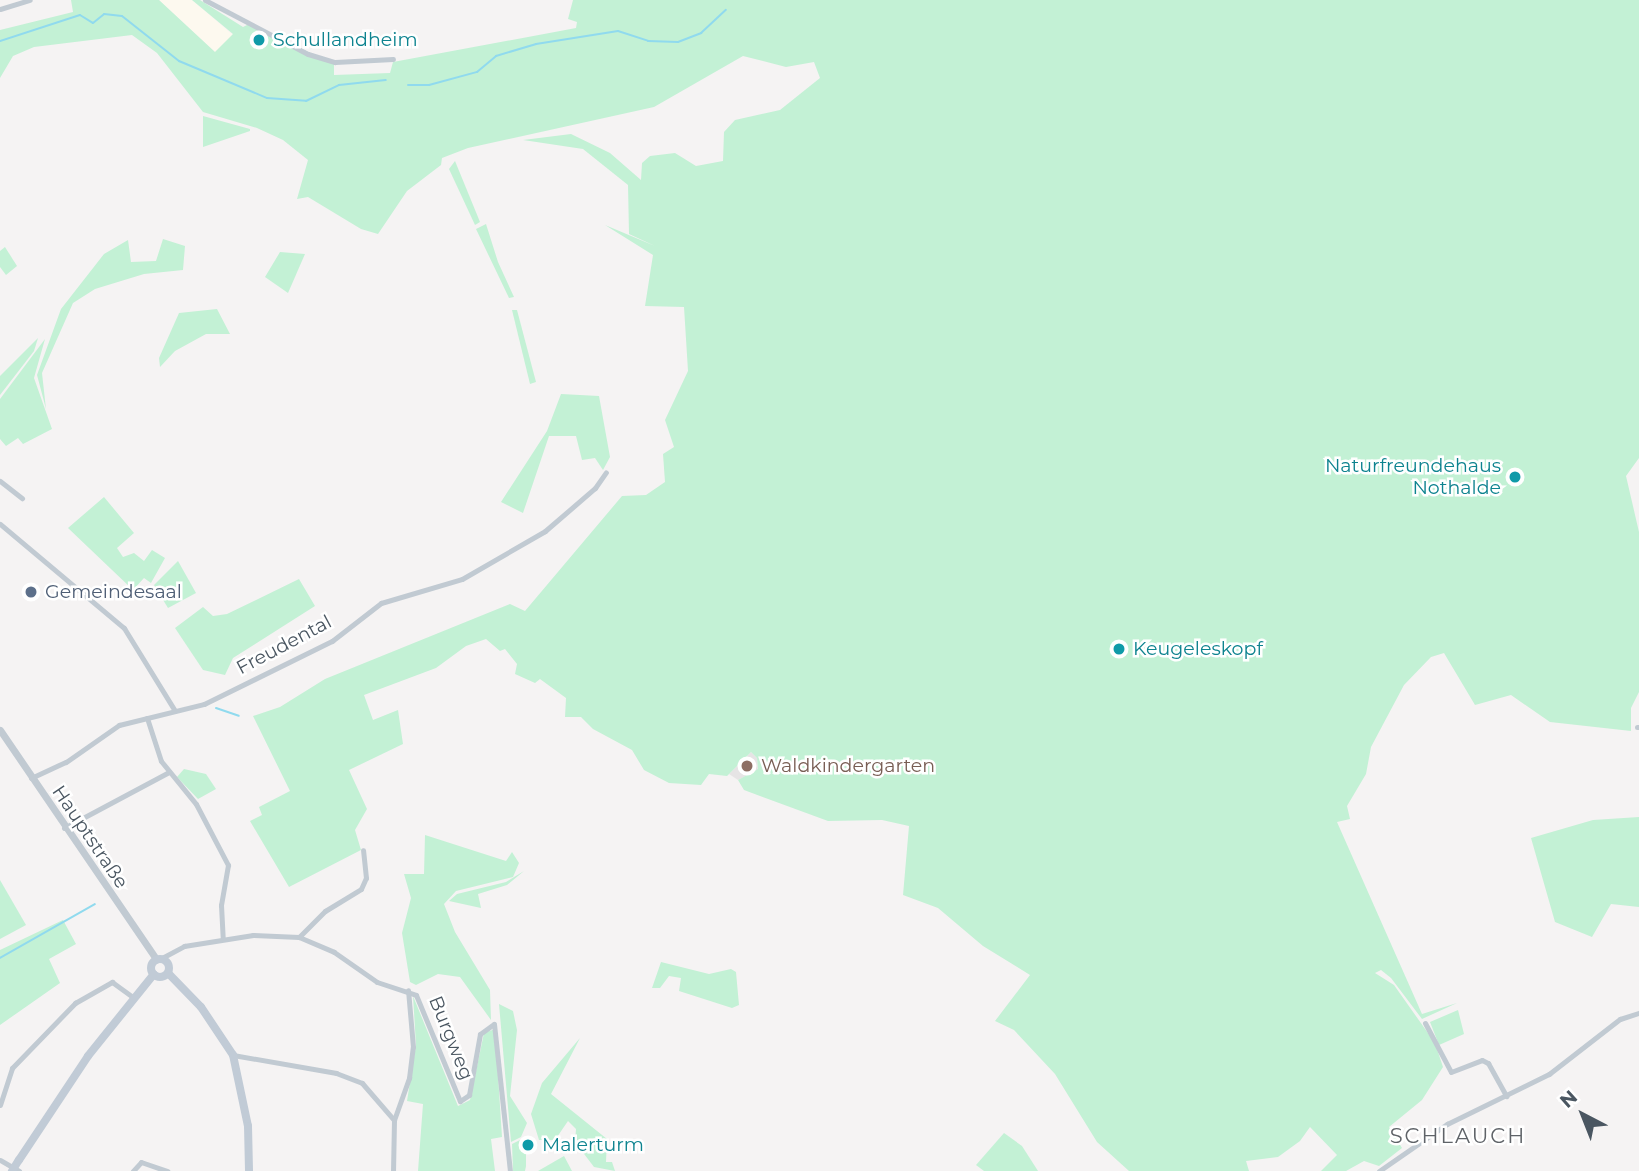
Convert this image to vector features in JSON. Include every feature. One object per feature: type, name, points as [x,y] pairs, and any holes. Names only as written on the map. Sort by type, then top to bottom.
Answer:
[{"type":"main road","points":[[12,1171],[133,997],[153,974],[152,967],[157,960],[167,962],[169,973],[208,1016],[233,1055],[248,1126],[249,1171]]},
{"type":"main road","points":[[153,974],[162,978],[169,973]]},
{"type":"street","points":[[0,9],[30,0]]},
{"type":"street","points":[[205,0],[308,54],[335,62],[393,59]]},
{"type":"street","name":"Freudental","points":[[31,778],[66,762],[119,725],[204,705],[332,641],[381,603],[456,582],[514,546],[524,545],[595,488],[606,472]]},
{"type":"street","points":[[0,481],[22,498]]},
{"type":"street","points":[[0,524],[124,628],[175,711]]},
{"type":"street","points":[[147,718],[155,748],[169,772],[196,804],[228,865],[221,905],[223,939]]},
{"type":"street","name":"Hauptstraße","points":[[0,730],[64,828],[157,960]]},
{"type":"street","points":[[64,828],[169,772]]},
{"type":"street","points":[[299,937],[325,911],[361,889],[366,878],[363,850]]},
{"type":"street","name":"Burgweg","points":[[157,960],[171,950],[223,939],[299,937],[334,952],[377,982],[408,990],[416,995],[431,1025],[460,1101],[469,1095],[480,1034],[489,1024],[498,1026],[510,1171]]},
{"type":"street","points":[[0,1105],[12,1068],[75,1003],[112,982],[133,997]]},
{"type":"street","points":[[393,1171],[394,1120],[412,1058],[408,990]]},
{"type":"street","points":[[1379,1171],[1447,1124],[1549,1074],[1620,1019],[1639,1013]]},
{"type":"street","points":[[1425,1023],[1451,1072],[1482,1060],[1489,1063],[1506,1096]]},
{"type":"street","points":[[233,1055],[355,1080],[383,1102],[394,1120]]},
{"type":"street","points":[[0,1160],[19,1171]]},
{"type":"street","points":[[133,1171],[141,1162],[167,1171]]},
{"type":"shaded area","points":[[159,0],[192,0],[233,35],[215,52]]},
{"type":"shaded area","name":"Waldkindergarten","points":[[751,752],[757,758],[758,770],[738,780],[729,774]]},
{"type":"green space","points":[[71,0],[159,0],[215,52],[233,34],[192,0],[200,0],[243,27],[249,24],[334,64],[334,75],[390,73],[393,62],[576,28],[577,22],[568,19],[573,0],[1639,0],[1639,458],[1626,476],[1639,532],[1639,692],[1631,708],[1631,731],[1550,722],[1511,695],[1475,705],[1444,653],[1431,657],[1404,685],[1371,747],[1366,774],[1347,806],[1350,819],[1337,822],[1422,1014],[1457,1003],[1422,1019],[1391,978],[1381,970],[1375,973],[1394,985],[1435,1043],[1443,1067],[1422,1100],[1389,1127],[1402,1148],[1379,1166],[1364,1161],[1346,1171],[1321,1171],[1337,1155],[1310,1127],[1300,1141],[1278,1157],[1246,1161],[1249,1171],[1129,1171],[1097,1142],[1055,1074],[1014,1030],[995,1021],[1030,975],[983,946],[938,908],[903,895],[909,826],[882,820],[828,821],[744,790],[738,780],[758,769],[757,758],[751,752],[727,776],[709,774],[701,785],[669,783],[644,770],[632,750],[593,729],[581,717],[565,717],[566,698],[540,679],[535,683],[515,674],[517,664],[505,649],[500,651],[486,639],[466,646],[436,668],[364,695],[373,720],[398,710],[403,744],[349,770],[367,809],[355,830],[361,850],[289,887],[250,821],[262,815],[259,807],[290,791],[253,716],[280,707],[325,679],[510,604],[525,611],[622,496],[646,495],[665,482],[663,454],[674,447],[665,420],[688,371],[684,307],[645,306],[653,255],[605,225],[655,246],[629,234],[628,185],[583,149],[523,140],[571,134],[610,153],[641,180],[642,163],[650,156],[675,153],[696,166],[723,161],[724,132],[735,120],[780,110],[820,78],[814,62],[786,67],[743,56],[654,107],[468,148],[442,158],[441,165],[407,191],[378,234],[361,229],[308,197],[297,199],[308,160],[283,140],[257,128],[203,112],[157,53],[132,35],[34,47],[13,56],[0,78],[0,30],[73,12]]},
{"type":"green space","points":[[203,116],[250,129],[250,131],[203,147]]},
{"type":"green space","points":[[455,161],[480,222],[475,225],[449,169]]},
{"type":"green space","points":[[486,224],[498,262],[514,297],[509,298],[476,229]]},
{"type":"green space","points":[[163,239],[185,246],[183,270],[144,274],[95,289],[73,303],[42,373],[46,409],[37,375],[61,309],[104,254],[128,240],[131,262],[156,261]]},
{"type":"green space","points":[[5,247],[17,266],[6,275],[0,267],[0,251]]},
{"type":"green space","points":[[280,252],[305,254],[288,293],[265,277]]},
{"type":"green space","points":[[217,309],[230,334],[206,334],[175,351],[160,367],[159,358],[179,313]]},
{"type":"green space","points":[[512,310],[517,310],[536,382],[530,384]]},
{"type":"green space","points":[[38,338],[34,351],[0,395],[0,376]]},
{"type":"green space","points":[[45,339],[34,378],[52,429],[23,444],[18,438],[6,446],[0,439],[0,399]]},
{"type":"green space","points":[[561,394],[599,396],[610,457],[603,470],[595,458],[582,460],[576,436],[549,436],[523,513],[501,502],[547,431]]},
{"type":"green space","points":[[104,497],[134,533],[117,548],[123,557],[134,553],[144,561],[152,550],[165,558],[151,583],[144,578],[133,590],[68,528]]},
{"type":"green space","points":[[178,561],[196,593],[168,608],[154,585]]},
{"type":"green space","points":[[299,579],[315,606],[233,658],[225,675],[203,670],[175,628],[203,607],[213,616],[227,614]]},
{"type":"green space","points":[[184,769],[206,774],[216,789],[198,799],[177,777]]},
{"type":"green space","points":[[1639,817],[1639,907],[1611,904],[1592,937],[1555,922],[1531,838],[1593,820]]},
{"type":"green space","points":[[425,835],[506,861],[512,852],[519,863],[513,877],[456,891],[444,904],[455,932],[490,990],[491,1020],[460,977],[438,974],[416,985],[410,982],[402,933],[411,898],[404,874],[424,874]]},
{"type":"green space","points":[[524,871],[507,885],[478,894],[481,908],[449,901],[457,894],[506,882]]},
{"type":"green space","points":[[0,880],[26,925],[0,939]]},
{"type":"green space","points":[[63,920],[76,944],[49,959],[60,983],[0,1025],[0,950]]},
{"type":"green space","points":[[661,962],[709,974],[731,969],[736,972],[739,1005],[732,1008],[679,991],[681,978],[669,976],[660,988],[652,988]]},
{"type":"green space","points":[[413,996],[458,1106],[470,1100],[484,1033],[495,1029],[502,1137],[491,1139],[495,1171],[418,1171],[423,1104],[407,1101],[416,1045]]},
{"type":"green space","points":[[499,1004],[513,1011],[517,1030],[510,1096],[527,1123],[521,1137],[511,1142]]},
{"type":"green space","points":[[1458,1010],[1464,1034],[1439,1045],[1430,1022]]},
{"type":"green space","points":[[580,1038],[551,1094],[607,1139],[606,1162],[612,1162],[615,1171],[594,1167],[575,1142],[576,1129],[568,1121],[555,1140],[539,1140],[531,1114],[542,1083]]},
{"type":"green space","points":[[1004,1133],[1022,1146],[1038,1171],[984,1171],[976,1165]]},
{"type":"green space","points":[[520,1140],[526,1152],[525,1171],[513,1171],[512,1144]]},
{"type":"green space","points":[[564,1156],[572,1171],[538,1171]]},
{"type":"waterway","points":[[408,85],[429,85],[477,72],[496,56],[536,44],[618,31],[648,41],[678,42],[701,33],[726,10]]},
{"type":"waterway","points":[[0,41],[80,15],[93,23],[104,14],[122,16],[179,61],[267,98],[306,101],[339,85],[386,80]]},
{"type":"waterway","points":[[216,708],[239,716]]},
{"type":"waterway","points":[[0,958],[95,904]]},
{"type":"place","name":"Schullandheim","points":[[259,40]]},
{"type":"place","name":"Naturfreundehaus Nothalde","points":[[1515,477]]},
{"type":"place","name":"Gemeindesaal","points":[[31,592]]},
{"type":"place","name":"Keugeleskopf","points":[[1119,649]]},
{"type":"place","name":"Waldkindergarten","points":[[747,766]]},
{"type":"place","name":"Malerturm","points":[[528,1145]]},
{"type":"district","name":"SCHLAUCH","points":[[1458,1136]]}]
